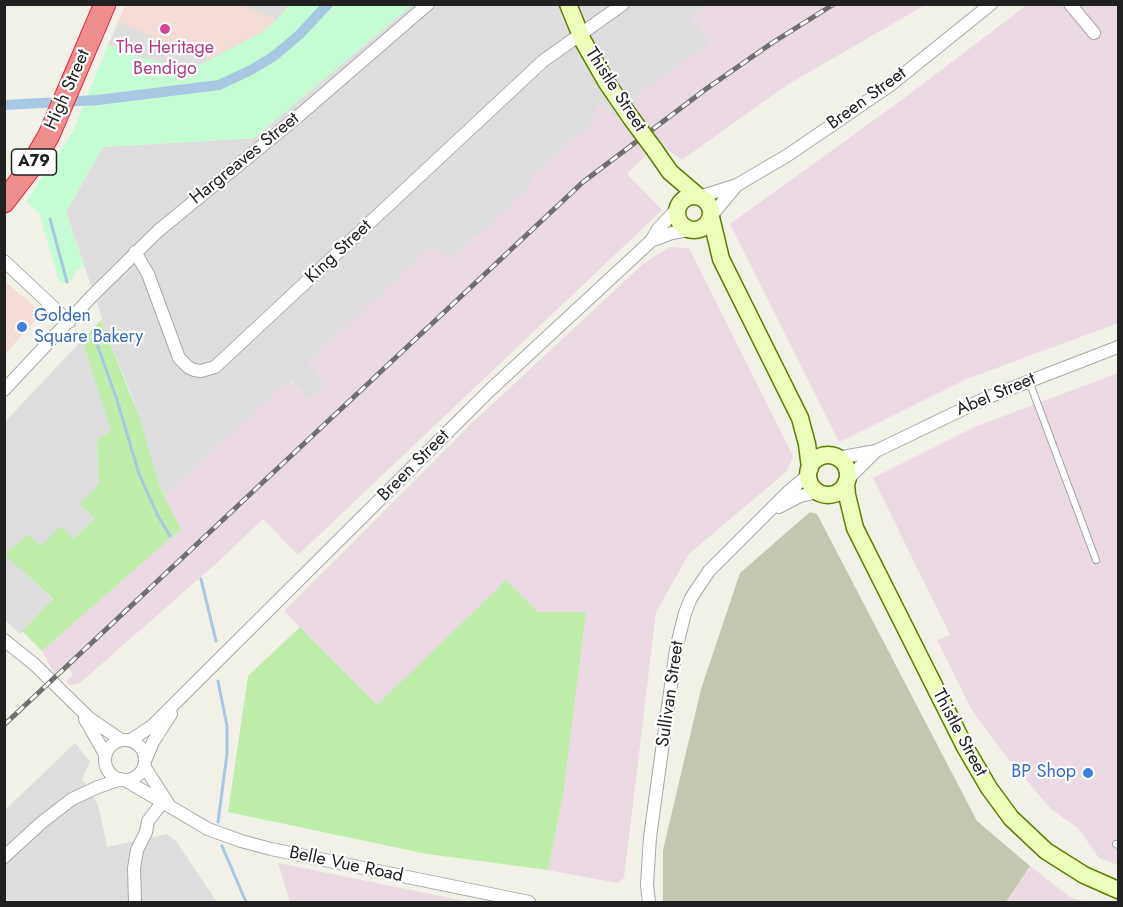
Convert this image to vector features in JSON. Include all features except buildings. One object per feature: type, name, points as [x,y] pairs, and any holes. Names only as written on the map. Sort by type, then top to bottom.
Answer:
[{"type":"highway","name":"High Street","points":[[4,202],[30,168],[65,87],[94,4]]},
{"type":"highway","name":"High Street","points":[[65,87],[105,4]]},
{"type":"highway","name":"High Street","points":[[4,183],[52,119]]},
{"type":"street","name":"Hargreaves Street","points":[[4,390],[135,252],[178,213],[281,130],[428,4]]},
{"type":"street","name":"Thistle Street","points":[[568,4],[597,67],[631,118],[670,172],[699,196]]},
{"type":"street","name":"King Street","points":[[135,252],[148,274],[179,358],[194,370],[201,371],[215,367],[543,61],[623,4]]},
{"type":"street","name":"Breen Street","points":[[699,196],[737,185],[788,155],[889,86],[991,4]]},
{"type":"street","points":[[1071,4],[1094,33]]},
{"type":"street","name":"Thistle Street","points":[[670,172],[677,209]]},
{"type":"street","name":"Breen Street","points":[[711,216],[737,185]]},
{"type":"street","points":[[721,259],[680,224],[676,214],[677,209],[688,197],[699,196],[709,204],[721,259],[800,418],[807,444],[809,482],[820,493],[828,495],[839,492],[847,481],[846,468],[800,418]]},
{"type":"street","name":"Breen Street","points":[[126,740],[143,733],[183,695],[489,391],[651,241],[658,229],[677,209]]},
{"type":"street","points":[[689,230],[696,231],[706,226],[711,216]]},
{"type":"street","name":"Breen Street","points":[[651,241],[672,233],[689,230]]},
{"type":"street","points":[[4,261],[69,322]]},
{"type":"street","name":"Abel Street","points":[[834,457],[876,451],[963,408],[1119,347]]},
{"type":"street","name":"Abel Street","points":[[847,481],[876,451]]},
{"type":"street","points":[[809,472],[818,458],[834,457]]},
{"type":"street","name":"Sullivan Street","points":[[649,903],[647,885],[650,837],[676,649],[685,613],[695,591],[709,571],[809,472]]},
{"type":"street","name":"Thistle Street","points":[[847,481],[846,489],[855,528],[965,747],[996,799],[1020,828],[1052,855],[1084,875],[1119,890]]},
{"type":"street","name":"Thistle Street","points":[[820,493],[830,500],[855,528]]},
{"type":"street","name":"Sullivan Street","points":[[765,516],[800,496],[820,493]]},
{"type":"street","points":[[4,640],[39,668],[89,718],[142,748],[145,764],[137,776],[81,794],[41,823],[4,857]]},
{"type":"street","name":"Breen Street","points":[[145,764],[159,733],[183,695]]},
{"type":"street","points":[[75,706],[106,760],[109,772],[123,780]]},
{"type":"street","points":[[81,794],[106,760],[111,745],[126,740]]},
{"type":"street","name":"Belle Vue Road","points":[[145,764],[166,802]]},
{"type":"street","name":"Belle Vue Road","points":[[123,780],[166,802],[208,829],[256,845],[524,902]]},
{"type":"street","points":[[135,903],[134,858],[148,822],[166,802]]},
{"type":"lane","points":[[1029,381],[1096,560]]},
{"type":"shaded area","points":[[126,4],[241,5],[277,20],[263,32],[208,59],[118,22]]},
{"type":"shaded area","points":[[126,5],[289,5],[263,32],[188,69],[138,57],[108,45]]},
{"type":"shaded area","points":[[412,5],[709,5],[691,17],[712,42],[625,124],[599,105],[592,123],[532,177],[533,184],[479,235],[448,260],[433,246],[308,363],[327,384],[309,401],[290,380],[165,496],[159,485],[132,396],[101,320],[66,212],[103,147],[254,138]]},
{"type":"shaded area","points":[[709,5],[925,5],[787,85],[682,160],[660,144],[648,153],[627,174],[662,210],[298,555],[263,519],[219,561],[80,683],[70,685],[66,681],[73,675],[65,664],[54,673],[42,651],[181,529],[165,496],[289,380],[309,401],[327,384],[308,363],[433,245],[448,260],[479,235],[532,184],[532,177],[592,123],[599,104],[625,124],[636,116],[635,96],[712,42],[691,17]]},
{"type":"shaded area","points":[[1027,5],[1118,5],[1118,323],[967,379],[839,442],[730,224],[899,102]]},
{"type":"shaded area","points":[[670,247],[689,248],[793,456],[787,471],[689,554],[656,612],[624,878],[617,883],[548,870],[563,795],[586,612],[538,612],[505,579],[377,706],[284,611],[472,423],[644,263]]},
{"type":"shaded area","points":[[5,281],[42,313],[5,354]]},
{"type":"shaded area","points":[[82,340],[112,431],[97,440],[99,484],[95,518],[74,539],[6,555],[53,600],[20,634],[5,620],[4,423]]},
{"type":"shaded area","points":[[1118,373],[1118,865],[1099,858],[1078,828],[1051,809],[1005,755],[971,709],[937,640],[950,635],[873,478],[977,426]]},
{"type":"shaded area","points":[[810,512],[817,514],[977,821],[1030,866],[1006,902],[663,902],[663,850],[701,689],[740,573]]},
{"type":"shaded area","points":[[75,743],[90,762],[82,779],[98,804],[107,847],[167,834],[176,841],[217,902],[5,902],[5,810]]},
{"type":"shaded area","points":[[278,863],[470,902],[290,902]]},
{"type":"shaded area","points":[[1030,866],[1070,897],[1086,902],[1006,902]]},
{"type":"green space","points":[[289,5],[412,5],[254,138],[103,147],[66,212],[84,266],[75,271],[73,279],[63,283],[59,281],[39,213],[26,202],[72,133],[108,45],[138,57],[188,69],[263,32]]},
{"type":"green space","points":[[101,320],[140,419],[159,485],[181,529],[42,651],[22,631],[53,599],[5,555],[28,534],[41,546],[61,526],[74,539],[95,518],[80,504],[99,484],[97,440],[111,431],[82,340]]},
{"type":"green space","points":[[505,579],[538,612],[586,612],[563,795],[548,870],[427,854],[228,812],[248,676],[300,627],[377,705]]},
{"type":"waterway","points":[[4,105],[98,100],[219,85],[274,56],[299,35],[328,4]]},
{"type":"waterway","points":[[50,219],[67,282]]},
{"type":"waterway","points":[[93,333],[117,400],[139,474],[170,536]]},
{"type":"waterway","points":[[201,579],[216,641]]},
{"type":"waterway","points":[[218,681],[227,726],[227,754],[218,822]]},
{"type":"waterway","points":[[222,846],[246,902]]},
{"type":"railway","points":[[4,725],[583,182],[706,89],[772,43],[834,4]]},
{"type":"place","name":"The Heritage Bendigo","points":[[165,29]]},
{"type":"place","name":"Golden Square Bakery","points":[[22,327]]},
{"type":"place","name":"BP Shop","points":[[1088,773]]}]
